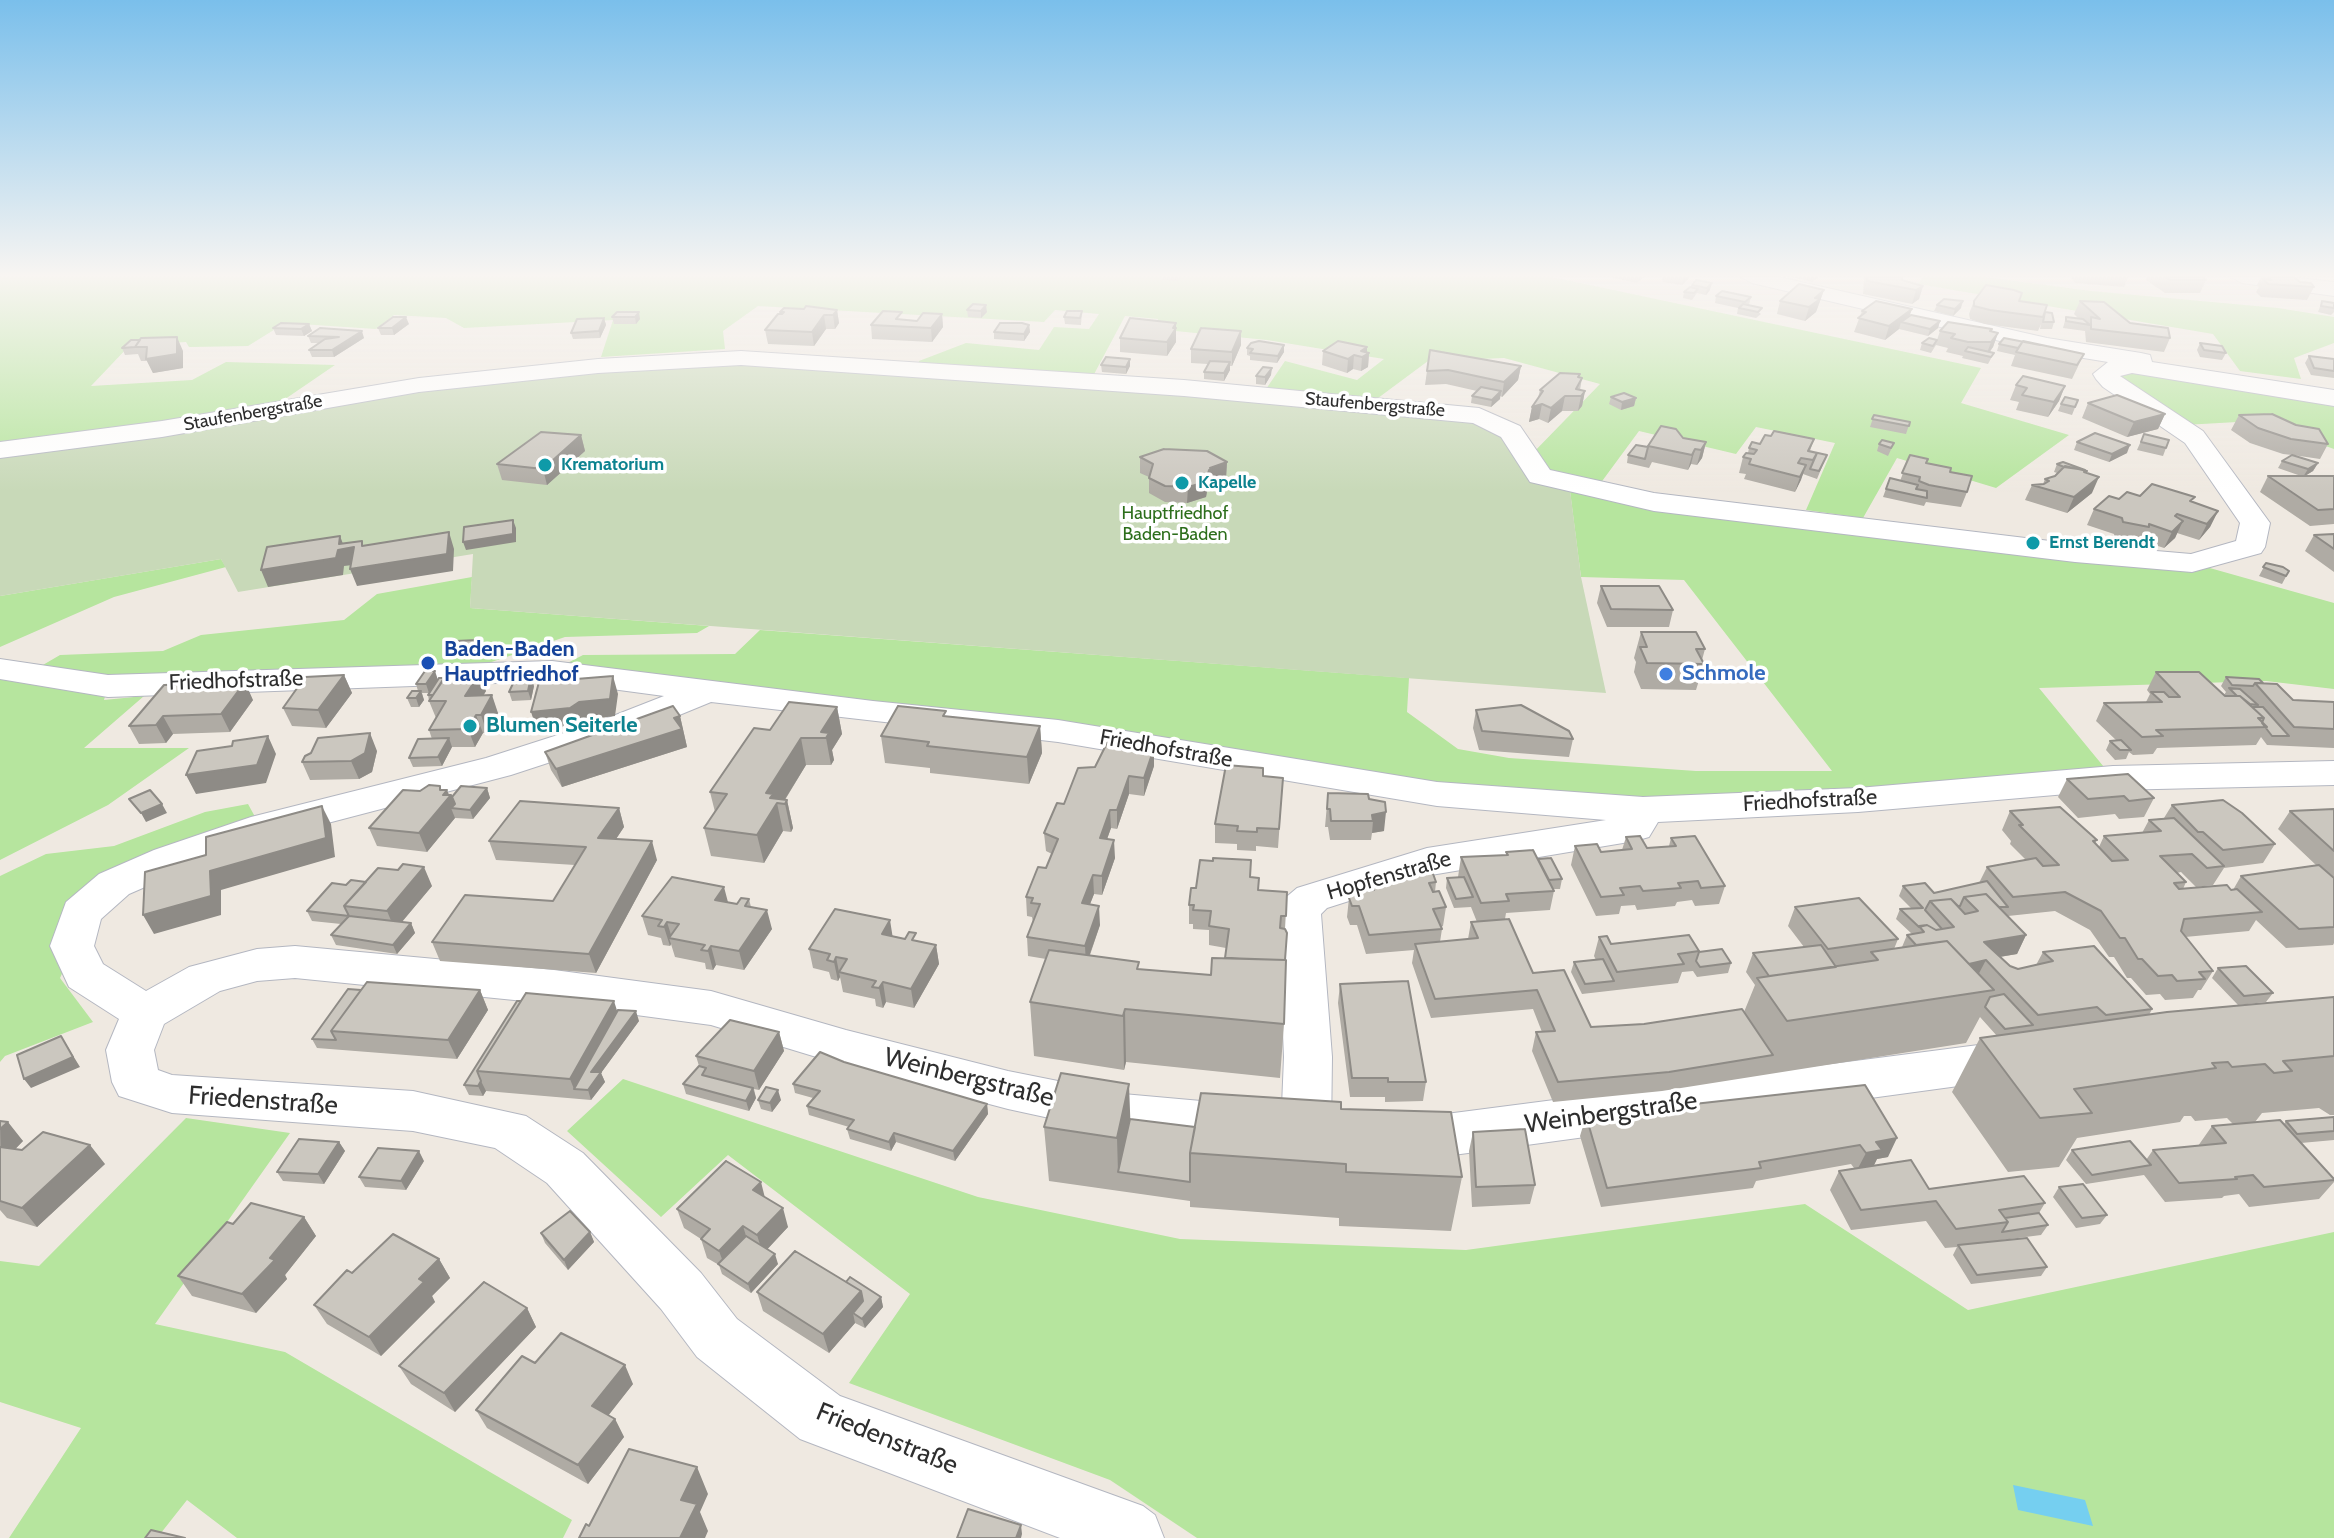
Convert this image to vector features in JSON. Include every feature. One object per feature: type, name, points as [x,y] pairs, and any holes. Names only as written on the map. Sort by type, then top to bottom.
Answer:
[{"type":"street","points":[[2072,349],[2334,388]]},
{"type":"street","name":"Staufenbergstraße","points":[[0,450],[162,429],[419,385],[598,366],[741,358],[1184,388],[1479,416],[1511,432],[1540,476],[1654,502],[2075,553],[2192,563],[2250,547],[2255,523],[2194,437],[2112,382],[2105,374],[2117,367],[2132,366],[2334,398]]},
{"type":"street","name":"Friedhofstraße","points":[[0,669],[108,686],[552,671],[873,712],[1058,731],[1437,794],[1643,810],[1858,800],[2113,778],[2334,773]]},
{"type":"street","points":[[145,1013],[85,975],[72,946],[81,913],[114,884],[169,860],[265,826],[498,767],[608,731],[709,690]]},
{"type":"street","name":"Hopfenstraße","points":[[1306,1131],[1308,1057],[1299,909],[1312,898],[1427,862],[1635,828],[1643,810]]},
{"type":"street","name":"Weinbergstraße","points":[[145,1013],[205,979],[257,965],[295,962],[554,987],[711,1008],[846,1048],[993,1086],[1123,1114],[1306,1131],[1446,1135],[2065,1054]]},
{"type":"street","name":"Friedenstraße","points":[[145,1013],[130,1050],[136,1082],[172,1094],[413,1111],[508,1130],[565,1168],[663,1270],[717,1338],[821,1418],[1120,1529],[1132,1538]]},
{"type":"green space","points":[[0,349],[126,349],[91,386],[192,380],[226,362],[335,365],[272,408],[0,450]]},
{"type":"green space","points":[[604,349],[725,349],[601,357]]},
{"type":"green space","points":[[951,349],[1108,349],[1092,378],[918,366],[919,361]]},
{"type":"green space","points":[[1321,349],[1890,349],[1981,368],[1961,403],[2069,435],[1996,488],[1897,458],[1863,518],[1806,510],[1835,443],[1756,427],[1736,454],[1639,431],[1597,488],[2192,563],[2334,603],[2334,689],[2266,681],[2039,688],[2113,778],[1650,813],[552,671],[583,655],[735,654],[760,630],[1409,678],[1407,712],[1458,749],[1509,758],[1696,771],[1832,771],[1684,580],[1581,577],[1569,483],[1529,457],[1600,384],[1504,358],[1428,361],[1370,404],[1262,395],[1285,361],[1357,380],[1384,359]]},
{"type":"green space","points":[[2224,349],[2319,349],[2294,358],[2301,379],[2240,371]]},
{"type":"green space","name":"Hauptfriedhof Baden-Baden","points":[[741,358],[1479,416],[1529,457],[1569,482],[1581,577],[1606,693],[470,608],[473,554],[238,592],[221,559],[0,596],[0,450],[272,408]]},
{"type":"green space","points":[[2117,367],[2334,398],[2334,449],[2255,421],[2184,425],[2112,382]]},
{"type":"green space","points":[[221,559],[226,567],[114,597],[0,647],[0,596]]},
{"type":"green space","points":[[472,577],[470,608],[709,626],[697,633],[565,637],[471,669],[107,682],[36,669],[60,655],[163,651],[201,635],[344,620],[377,594]]},
{"type":"green space","points":[[0,669],[108,686],[104,700],[144,696],[84,748],[189,748],[108,805],[0,860]]},
{"type":"green space","points":[[248,804],[259,824],[104,883],[60,978],[93,1022],[5,1056],[0,1062],[0,876],[46,854],[114,846],[205,812]]},
{"type":"green space","points":[[623,1079],[978,1197],[1180,1239],[1466,1250],[1805,1204],[1968,1310],[2334,1232],[2334,1538],[1197,1538],[1110,1480],[849,1383],[910,1294],[728,1155],[661,1217],[567,1131]]},
{"type":"green space","points":[[186,1118],[290,1133],[155,1324],[285,1352],[572,1520],[563,1538],[237,1538],[187,1500],[157,1538],[9,1538],[81,1428],[0,1402],[0,1261],[39,1266]]},
{"type":"water","points":[[2013,1485],[2085,1500],[2093,1526],[2018,1510]]},
{"type":"building","points":[[147,349],[177,349],[177,354],[146,359]]},
{"type":"building","points":[[1191,349],[1233,349],[1232,352]]},
{"type":"building","points":[[1253,349],[1282,349],[1278,356],[1250,353]]},
{"type":"building","points":[[1364,349],[1361,351],[1369,353],[1348,359],[1323,351]]},
{"type":"building","points":[[1976,349],[1994,353],[1991,357],[1965,351]]},
{"type":"building","points":[[2018,349],[2059,349],[2084,354],[2077,365],[2016,352]]},
{"type":"building","points":[[2224,349],[2226,353],[2204,350]]},
{"type":"building","points":[[1430,350],[1521,366],[1504,382],[1448,370],[1427,371]]},
{"type":"building","points":[[2309,356],[2334,359],[2334,371],[2314,368]]},
{"type":"building","points":[[1106,357],[1130,359],[1126,367],[1101,365]]},
{"type":"building","points":[[1210,361],[1230,362],[1224,373],[1204,372]]},
{"type":"building","points":[[1263,367],[1272,368],[1265,377],[1256,376]]},
{"type":"building","points":[[1560,373],[1580,374],[1578,377],[1582,378],[1576,389],[1585,391],[1581,396],[1565,396],[1551,408],[1542,404],[1532,407],[1543,391],[1540,390]]},
{"type":"building","points":[[2023,376],[2065,386],[2054,402],[2022,395],[2027,388],[2016,385]]},
{"type":"building","points":[[1481,387],[1501,391],[1492,400],[1472,396]]},
{"type":"building","points":[[1624,393],[1636,398],[1622,402],[1611,397]]},
{"type":"building","points":[[2117,395],[2165,414],[2134,422],[2088,403]]},
{"type":"building","points":[[2065,397],[2078,400],[2075,407],[2061,404]]},
{"type":"building","points":[[2272,414],[2296,425],[2319,429],[2328,444],[2291,439],[2258,428],[2239,415]]},
{"type":"building","points":[[1874,415],[1910,422],[1909,426],[1872,419]]},
{"type":"building","points":[[1661,426],[1676,429],[1683,438],[1706,442],[1701,450],[1695,449],[1692,455],[1648,446]]},
{"type":"building","points":[[1774,431],[1814,439],[1808,451],[1817,453],[1813,460],[1801,458],[1798,463],[1806,465],[1800,477],[1749,464],[1751,459],[1743,457],[1757,450],[1749,448],[1752,442],[1760,444],[1765,435],[1771,436]]},
{"type":"building","points":[[541,432],[581,435],[543,469],[497,464]]},
{"type":"building","points":[[2095,433],[2130,445],[2112,454],[2077,442]]},
{"type":"building","points":[[2144,434],[2169,440],[2166,448],[2141,442]]},
{"type":"building","points":[[1882,440],[1894,443],[1891,448],[1879,444]]},
{"type":"building","points":[[1636,445],[1648,447],[1645,459],[1628,455]]},
{"type":"building","points":[[1164,449],[1207,451],[1227,462],[1210,468],[1212,470],[1209,470],[1206,482],[1188,487],[1165,486],[1149,478],[1153,464],[1140,457]]},
{"type":"building","points":[[1809,451],[1827,455],[1819,471],[1810,469],[1817,453]]},
{"type":"building","points":[[1910,455],[1928,459],[1926,463],[1951,468],[1950,472],[1972,476],[1967,492],[1929,485],[1919,481],[1920,477],[1902,473]]},
{"type":"building","points":[[2292,455],[2318,463],[2308,469],[2282,461]]},
{"type":"building","points":[[2063,462],[2085,470],[2057,464]]},
{"type":"building","points":[[2065,466],[2099,477],[2074,497],[2032,485],[2044,484],[2049,481],[2045,479],[2055,476]]},
{"type":"building","points":[[2268,476],[2334,476],[2334,509],[2318,510]]},
{"type":"building","points":[[1890,478],[1918,485],[1916,489],[1927,491],[1927,498],[1886,489]]},
{"type":"building","points":[[2152,484],[2195,497],[2190,501],[2218,511],[2207,524],[2177,514],[2175,516],[2183,521],[2172,532],[2149,524],[2149,527],[2123,522],[2122,518],[2094,509],[2109,496],[2119,499],[2127,492],[2140,496]]},
{"type":"building","points":[[513,520],[513,534],[463,542],[464,527]]},
{"type":"building","points":[[449,532],[447,554],[350,569],[354,547],[338,550],[336,558],[261,570],[267,547],[340,536],[339,544],[362,541],[362,546]]},
{"type":"building","points":[[2334,534],[2334,549],[2314,535]]},
{"type":"building","points":[[2266,563],[2289,571],[2286,576],[2263,567]]},
{"type":"building","points":[[1601,586],[1659,586],[1673,610],[1611,609]]},
{"type":"building","points":[[1641,632],[1696,632],[1705,649],[1696,649],[1704,664],[1647,663],[1640,647],[1647,647]]},
{"type":"building","points":[[477,640],[472,648],[450,648],[456,641]]},
{"type":"building","points":[[425,671],[435,671],[426,684],[416,684]]},
{"type":"building","points":[[2156,672],[2199,672],[2225,696],[2240,696],[2264,718],[2258,718],[2267,727],[2156,730],[2163,736],[2142,737],[2104,703],[2162,702],[2151,692],[2180,697]]},
{"type":"building","points":[[448,673],[480,673],[465,696],[492,695],[481,715],[476,715],[468,729],[429,730],[446,701],[429,701]]},
{"type":"building","points":[[344,675],[318,710],[283,708],[305,677]]},
{"type":"building","points":[[613,676],[610,699],[531,712],[539,682]]},
{"type":"building","points":[[516,677],[531,677],[528,691],[509,692]]},
{"type":"building","points":[[2226,677],[2259,679],[2263,683],[2232,685]]},
{"type":"building","points":[[439,678],[444,678],[433,695],[428,695]]},
{"type":"building","points":[[245,682],[221,714],[163,716],[156,725],[129,726],[164,685]]},
{"type":"building","points":[[2255,683],[2277,684],[2293,700],[2334,702],[2334,729],[2294,727]]},
{"type":"building","points":[[2229,688],[2240,689],[2258,705],[2250,704]]},
{"type":"building","points":[[412,691],[421,691],[416,698],[407,698]]},
{"type":"building","points":[[789,702],[837,707],[821,732],[829,733],[826,738],[801,738],[766,793],[773,794],[770,798],[787,800],[785,804],[777,803],[757,835],[704,828],[727,794],[710,792],[754,728],[770,730]]},
{"type":"building","points":[[1521,705],[1569,731],[1573,739],[1482,731],[1476,710]]},
{"type":"building","points":[[673,706],[680,716],[674,718],[682,729],[556,769],[545,752]]},
{"type":"building","points":[[898,706],[946,711],[943,716],[1040,726],[1027,757],[927,746],[929,742],[881,736]]},
{"type":"building","points":[[2252,707],[2263,707],[2289,736],[2272,736],[2262,723],[2264,718]]},
{"type":"building","points":[[370,733],[365,753],[351,761],[302,762],[311,753],[318,738]]},
{"type":"building","points":[[268,736],[257,765],[186,775],[197,751]]},
{"type":"building","points":[[449,738],[438,757],[409,758],[418,739]]},
{"type":"building","points":[[1109,739],[1154,748],[1144,778],[1129,776],[1117,810],[1110,810],[1100,838],[1114,840],[1102,876],[1093,875],[1082,903],[1099,906],[1085,946],[1027,937],[1040,904],[1031,903],[1033,898],[1026,897],[1038,867],[1046,868],[1058,839],[1044,833],[1057,803],[1064,804],[1078,768],[1095,767]]},
{"type":"building","points":[[2121,740],[2131,750],[2120,750],[2110,741]]},
{"type":"building","points":[[1226,765],[1263,768],[1263,776],[1283,778],[1279,829],[1237,831],[1238,826],[1215,824]]},
{"type":"building","points":[[2128,774],[2154,798],[2129,801],[2124,796],[2088,799],[2067,779]]},
{"type":"building","points":[[429,785],[440,786],[440,790],[447,790],[443,795],[451,795],[419,833],[369,828],[403,790],[420,791]]},
{"type":"building","points":[[461,786],[487,788],[470,810],[451,808],[455,804],[452,797]]},
{"type":"building","points":[[150,790],[162,804],[141,813],[129,799]]},
{"type":"building","points":[[1328,793],[1368,794],[1369,799],[1385,802],[1386,812],[1372,815],[1373,821],[1331,821],[1330,809],[1327,809]]},
{"type":"building","points":[[2223,800],[2275,844],[2223,850],[2203,832],[2198,832],[2172,805]]},
{"type":"building","points":[[520,801],[619,808],[598,838],[652,841],[589,954],[432,942],[465,895],[553,901],[586,847],[489,841]]},
{"type":"building","points":[[322,806],[326,838],[210,871],[211,896],[143,915],[145,872],[206,855],[206,837]]},
{"type":"building","points":[[2060,807],[2097,840],[2093,841],[2112,861],[2128,860],[2104,836],[2161,831],[2149,820],[2174,818],[2224,866],[2207,868],[2192,854],[2160,856],[2186,882],[2174,883],[2179,889],[2227,885],[2231,890],[2237,889],[2262,912],[2184,919],[2181,931],[2213,971],[2199,972],[2205,979],[2177,981],[2172,975],[2158,976],[2142,959],[2138,959],[2125,938],[2120,938],[2101,911],[2065,892],[2013,897],[1987,867],[2036,858],[2043,866],[2059,865],[2019,825],[2023,825],[2010,811]]},
{"type":"building","points":[[2334,809],[2334,851],[2290,811]]},
{"type":"building","points":[[1640,836],[1647,848],[1676,846],[1671,838],[1695,836],[1725,886],[1701,888],[1698,881],[1678,883],[1681,888],[1643,891],[1640,886],[1620,888],[1624,895],[1601,897],[1575,846],[1597,844],[1601,852],[1632,849],[1626,837]]},
{"type":"building","points":[[1533,850],[1554,891],[1506,894],[1509,901],[1481,903],[1461,857],[1508,855],[1506,852]]},
{"type":"building","points":[[1213,858],[1251,860],[1250,877],[1259,878],[1258,890],[1287,892],[1286,916],[1281,916],[1280,928],[1287,933],[1285,960],[1225,958],[1229,929],[1209,926],[1211,911],[1193,910],[1194,905],[1189,905],[1191,888],[1196,888],[1200,860],[1213,861]]},
{"type":"building","points":[[1551,858],[1562,879],[1549,880],[1538,859]]},
{"type":"building","points":[[403,864],[424,867],[387,911],[344,906],[378,868],[398,870]]},
{"type":"building","points":[[2319,865],[2334,878],[2334,927],[2299,929],[2241,876]]},
{"type":"building","points":[[1432,871],[1436,882],[1429,883],[1433,892],[1439,891],[1446,907],[1433,909],[1442,929],[1369,935],[1359,906],[1352,906],[1349,898],[1354,892],[1374,890],[1371,881],[1386,880],[1384,875]]},
{"type":"building","points":[[672,877],[724,887],[715,900],[737,904],[741,898],[749,899],[745,906],[767,910],[739,951],[711,946],[708,951],[701,950],[705,945],[669,938],[679,924],[667,922],[664,927],[658,926],[662,920],[642,916]]},
{"type":"building","points":[[1464,877],[1473,897],[1456,899],[1447,878]]},
{"type":"building","points":[[351,880],[366,882],[344,906],[349,916],[307,911],[332,883],[346,885]]},
{"type":"building","points":[[1987,881],[2008,907],[1999,907],[1986,894],[1964,897],[1960,906],[1951,899],[1930,901],[1925,910],[1942,929],[1936,930],[1927,925],[1919,927],[1900,909],[1923,908],[1903,886],[1925,883],[1934,893]]},
{"type":"building","points":[[1986,894],[2026,935],[1984,942],[2010,966],[2018,969],[2053,961],[2043,952],[2094,946],[2152,1009],[2106,1015],[2097,1007],[2038,1015],[1986,960],[1969,964],[1947,941],[1916,945],[1907,935],[1924,932],[1919,926],[1927,925],[1936,930],[1954,927],[1930,901],[1951,899],[1965,914],[1978,911],[1964,897]]},
{"type":"building","points":[[1859,898],[1898,939],[1828,949],[1795,907]]},
{"type":"building","points":[[835,909],[890,920],[882,934],[905,939],[909,932],[916,933],[912,940],[936,945],[911,989],[883,982],[879,988],[872,987],[876,981],[839,972],[847,959],[836,957],[834,962],[827,960],[830,954],[809,949]]},
{"type":"building","points":[[349,916],[411,923],[393,945],[331,935]]},
{"type":"building","points":[[1509,919],[1533,973],[1564,970],[1591,1027],[1644,1024],[1742,1009],[1773,1055],[1669,1072],[1558,1082],[1536,1032],[1555,1031],[1537,990],[1435,999],[1415,944],[1478,938],[1471,922]]},
{"type":"building","points":[[1689,935],[1699,951],[1678,954],[1684,964],[1617,972],[1599,937],[1607,936],[1611,944]]},
{"type":"building","points":[[1947,941],[1994,990],[1787,1021],[1757,978],[1878,960],[1871,952]]},
{"type":"building","points":[[1821,945],[1836,967],[1769,976],[1753,953]]},
{"type":"building","points":[[1722,949],[1731,963],[1700,967],[1696,961],[1699,952]]},
{"type":"building","points":[[1049,950],[1139,962],[1137,969],[1211,975],[1212,958],[1286,960],[1284,1024],[1125,1009],[1123,1016],[1030,1002]]},
{"type":"building","points":[[1603,959],[1614,981],[1585,984],[1574,962]]},
{"type":"building","points":[[2246,966],[2273,993],[2244,996],[2218,968]]},
{"type":"building","points":[[1408,981],[1426,1082],[1352,1078],[1340,984]]},
{"type":"building","points":[[367,982],[480,990],[448,1040],[331,1031]]},
{"type":"building","points":[[348,989],[361,990],[331,1031],[336,1040],[312,1039]]},
{"type":"building","points":[[526,993],[614,1001],[570,1079],[477,1071]]},
{"type":"building","points":[[2004,994],[2033,1025],[2005,1029],[1985,1007],[1990,997]]},
{"type":"building","points":[[2334,997],[2334,1056],[2283,1061],[2292,1071],[2274,1073],[2265,1064],[2232,1067],[2228,1062],[2212,1063],[2216,1068],[2074,1089],[2092,1113],[2040,1118],[1980,1038],[2167,1012]]},
{"type":"building","points":[[517,1001],[521,1001],[477,1071],[481,1081],[478,1086],[464,1085]]},
{"type":"building","points":[[618,1010],[636,1011],[591,1072],[601,1072],[588,1090],[574,1089]]},
{"type":"building","points":[[730,1020],[779,1032],[754,1071],[696,1056]]},
{"type":"building","points":[[61,1036],[73,1057],[24,1079],[17,1055]]},
{"type":"building","points":[[820,1052],[844,1062],[987,1104],[953,1151],[894,1133],[889,1142],[847,1129],[854,1120],[807,1106],[820,1091],[793,1084]]},
{"type":"building","points":[[699,1066],[706,1068],[702,1075],[753,1088],[746,1101],[683,1084]]},
{"type":"building","points":[[1061,1073],[1129,1084],[1117,1138],[1044,1127]]},
{"type":"building","points":[[1865,1085],[1897,1138],[1876,1142],[1882,1150],[1866,1153],[1860,1145],[1759,1162],[1761,1168],[1607,1188],[1586,1116]]},
{"type":"building","points":[[766,1087],[778,1090],[770,1103],[758,1100]]},
{"type":"building","points":[[1201,1093],[1341,1102],[1341,1109],[1451,1112],[1462,1177],[1346,1172],[1346,1164],[1190,1153]]},
{"type":"building","points":[[2334,1117],[2334,1131],[2297,1134],[2286,1121]]},
{"type":"building","points":[[1130,1119],[1195,1127],[1190,1153],[1190,1182],[1118,1172]]},
{"type":"building","points":[[2280,1120],[2334,1180],[2264,1187],[2253,1175],[2179,1183],[2153,1150],[2226,1143],[2212,1126]]},
{"type":"building","points":[[1525,1129],[1535,1185],[1476,1187],[1473,1132]]},
{"type":"building","points":[[43,1132],[90,1145],[22,1208],[0,1201],[0,1147],[22,1150]]},
{"type":"building","points":[[299,1139],[339,1142],[318,1174],[277,1172]]},
{"type":"building","points":[[2130,1141],[2151,1165],[2092,1175],[2072,1150]]},
{"type":"building","points":[[378,1148],[419,1151],[401,1181],[359,1177]]},
{"type":"building","points":[[1911,1160],[1929,1189],[2024,1176],[2045,1203],[1999,1210],[2008,1222],[1956,1229],[1936,1201],[1861,1210],[1839,1171]]},
{"type":"building","points":[[726,1161],[761,1182],[753,1190],[783,1208],[757,1235],[743,1226],[719,1251],[701,1239],[710,1229],[677,1209]]},
{"type":"building","points":[[2083,1184],[2107,1215],[2082,1218],[2059,1187]]},
{"type":"building","points":[[251,1203],[304,1217],[270,1258],[275,1260],[242,1294],[178,1276],[227,1222],[233,1224]]},
{"type":"building","points":[[570,1211],[590,1232],[564,1260],[541,1233]]},
{"type":"building","points":[[2039,1213],[2048,1225],[2002,1232],[2008,1222],[2005,1218]]},
{"type":"building","points":[[393,1234],[439,1259],[419,1279],[424,1282],[369,1337],[314,1305],[347,1270],[352,1273]]},
{"type":"building","points":[[746,1236],[775,1254],[748,1284],[718,1264]]},
{"type":"building","points":[[2027,1238],[2047,1267],[1977,1275],[1958,1245]]},
{"type":"building","points":[[795,1251],[861,1291],[823,1334],[757,1292]]},
{"type":"building","points":[[850,1277],[881,1297],[862,1319],[853,1313],[863,1301],[861,1291],[846,1282]]},
{"type":"building","points":[[484,1282],[527,1308],[444,1393],[399,1366]]},
{"type":"building","points":[[561,1333],[625,1365],[592,1406],[615,1419],[578,1465],[476,1410],[522,1356],[535,1363]]},
{"type":"building","points":[[629,1449],[697,1467],[681,1500],[697,1504],[680,1538],[579,1538],[586,1524],[589,1526]]},
{"type":"building","points":[[968,1509],[1021,1525],[1016,1538],[957,1538]]},
{"type":"building","points":[[151,1530],[185,1538],[145,1538]]},
{"type":"place","name":"Krematorium","points":[[545,465]]},
{"type":"place","name":"Kapelle","points":[[1182,483]]},
{"type":"place","name":"Ernst Berendt","points":[[2033,543]]},
{"type":"place","name":"Baden-Baden Hauptfriedhof","points":[[428,663]]},
{"type":"place","name":"Schmole","points":[[1666,674]]},
{"type":"place","name":"Blumen Seiterle","points":[[470,726]]}]
